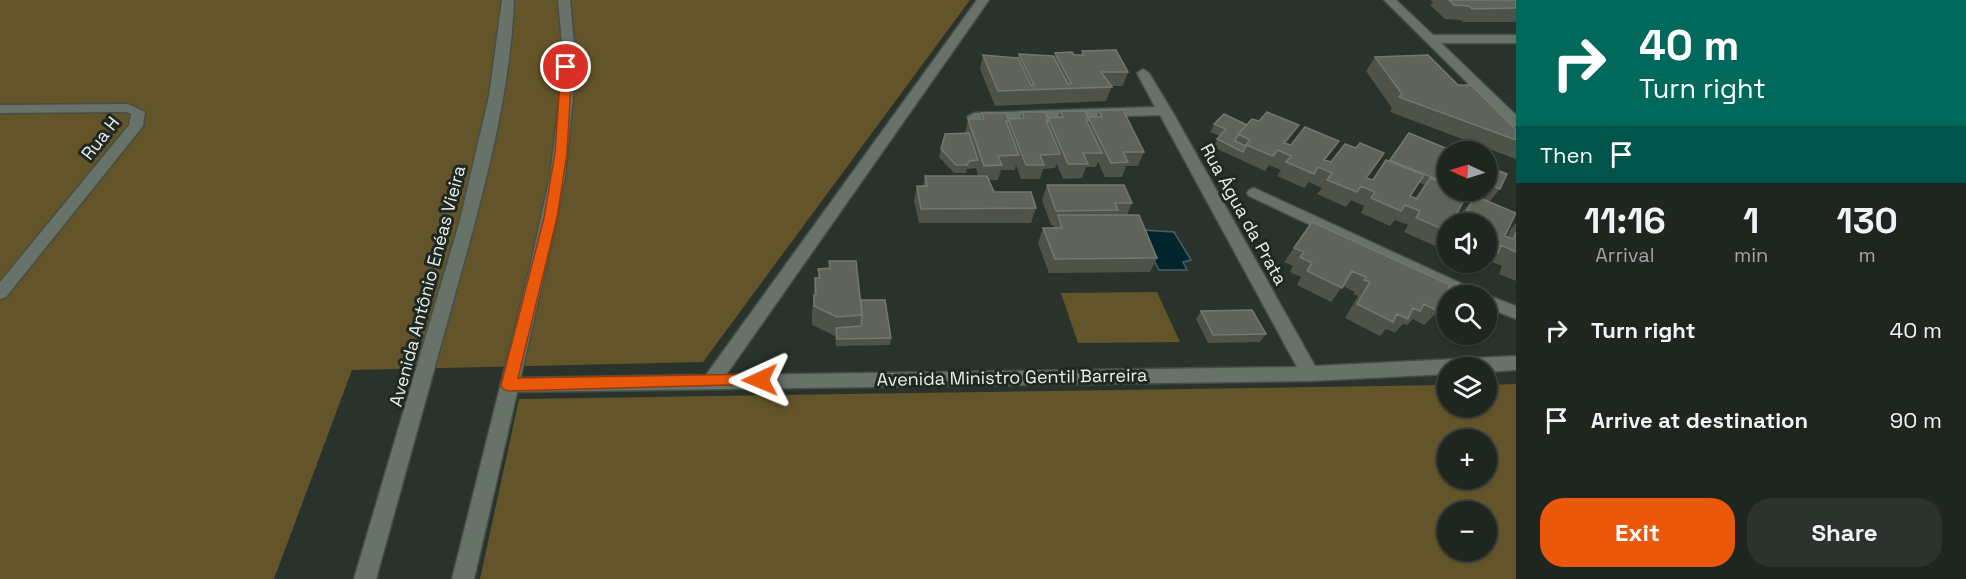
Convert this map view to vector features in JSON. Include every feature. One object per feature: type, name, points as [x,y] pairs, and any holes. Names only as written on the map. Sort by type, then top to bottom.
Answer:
[{"type":"street","name":"Avenida Antônio Enéas Vieira","points":[[365,579],[468,220],[496,96],[508,0]]},
{"type":"street","points":[[463,579],[550,218],[561,153],[566,91],[564,0]]},
{"type":"street","points":[[712,380],[983,0]]},
{"type":"street","points":[[1390,0],[1516,123]]},
{"type":"street","points":[[1430,39],[1516,39]]},
{"type":"street","name":"Rua Água da Prata","points":[[1143,73],[1310,374]]},
{"type":"street","name":"Rua H","points":[[0,109],[128,108],[138,112],[138,119],[136,126],[0,293]]},
{"type":"street","points":[[974,117],[1164,111]]},
{"type":"street","points":[[1254,193],[1453,285]]},
{"type":"street","points":[[1497,305],[1516,313]]},
{"type":"street","name":"Avenida Ministro Gentil Barreira","points":[[509,385],[712,380],[1310,374],[1516,363]]},
{"type":"shaded area","points":[[0,0],[970,0],[703,362],[352,370],[274,579],[0,579]]},
{"type":"shaded area","points":[[1157,292],[1180,342],[1078,343],[1061,293]]},
{"type":"shaded area","points":[[1516,384],[1516,579],[480,579],[519,399],[1437,385],[1437,417],[1497,417],[1497,385]]},
{"type":"water","points":[[1142,230],[1174,232],[1191,260],[1183,262],[1187,270],[1159,270],[1140,232]]},
{"type":"building","points":[[1449,0],[1516,0],[1516,8],[1472,9],[1469,6],[1454,5]]},
{"type":"building","points":[[1116,50],[1128,72],[1101,72],[1112,87],[998,91],[983,55],[1018,58],[1031,85],[1034,85],[1019,54],[1053,56],[1068,84],[1071,83],[1055,53],[1072,52],[1074,55],[1084,55],[1082,51]]},
{"type":"building","points":[[1428,55],[1458,85],[1471,85],[1516,130],[1516,140],[1399,97],[1402,94],[1375,57]]},
{"type":"building","points":[[1099,110],[1123,110],[1144,152],[1123,152],[1128,162],[1111,163],[1088,117],[1102,117]]},
{"type":"building","points":[[1060,111],[1085,111],[1089,120],[1086,120],[1102,153],[1083,153],[1088,164],[1068,164],[1048,118],[1063,117]]},
{"type":"building","points":[[1022,112],[1045,112],[1049,121],[1046,120],[1060,154],[1040,155],[1044,165],[1026,165],[1008,119],[1024,118]]},
{"type":"building","points":[[1267,112],[1299,125],[1284,143],[1291,145],[1305,127],[1339,141],[1324,160],[1331,162],[1345,144],[1356,148],[1360,143],[1384,153],[1366,178],[1373,180],[1386,160],[1424,175],[1410,196],[1417,199],[1430,178],[1437,181],[1437,201],[1464,201],[1457,213],[1437,213],[1437,227],[1416,218],[1420,211],[1405,205],[1401,211],[1371,198],[1375,192],[1361,186],[1357,192],[1327,180],[1332,173],[1318,167],[1314,174],[1286,162],[1291,156],[1278,150],[1273,156],[1246,145],[1250,140],[1238,134],[1252,119],[1259,121]]},
{"type":"building","points":[[982,113],[1006,113],[1009,121],[1006,121],[1019,155],[998,156],[1002,165],[984,166],[968,119],[984,119]]},
{"type":"building","points":[[1224,114],[1247,125],[1235,141],[1246,146],[1243,152],[1217,139],[1226,129],[1214,124]]},
{"type":"building","points":[[969,133],[978,160],[969,161],[967,165],[956,165],[941,149],[945,134]]},
{"type":"building","points":[[1409,133],[1437,145],[1437,179],[1390,160]]},
{"type":"building","points":[[1497,170],[1507,174],[1500,189],[1497,188]]},
{"type":"building","points":[[925,176],[987,176],[994,192],[1031,192],[1036,208],[921,209],[917,186],[927,186]]},
{"type":"building","points":[[1047,185],[1124,185],[1132,203],[1115,203],[1118,210],[1056,211]]},
{"type":"building","points":[[1472,201],[1487,201],[1516,213],[1505,236],[1513,239],[1516,232],[1516,252],[1501,245],[1498,253],[1497,213],[1466,213]]},
{"type":"building","points":[[1058,215],[1139,215],[1157,258],[1055,259],[1043,228],[1062,228]]},
{"type":"building","points":[[1312,222],[1450,285],[1437,285],[1437,310],[1424,304],[1420,311],[1413,308],[1408,319],[1397,314],[1393,322],[1357,304],[1370,282],[1364,280],[1366,277],[1352,271],[1342,288],[1307,271],[1312,263],[1300,257],[1304,252],[1294,248]]},
{"type":"building","points":[[829,261],[856,261],[862,315],[837,317],[814,306],[815,278],[820,278],[818,269],[830,268]]},
{"type":"building","points":[[861,300],[885,300],[891,338],[837,339],[836,328],[861,326]]},
{"type":"building","points":[[1252,310],[1266,334],[1213,335],[1201,311]]},
{"type":"route","points":[[566,67],[561,153],[550,218],[509,385],[760,380]]}]
